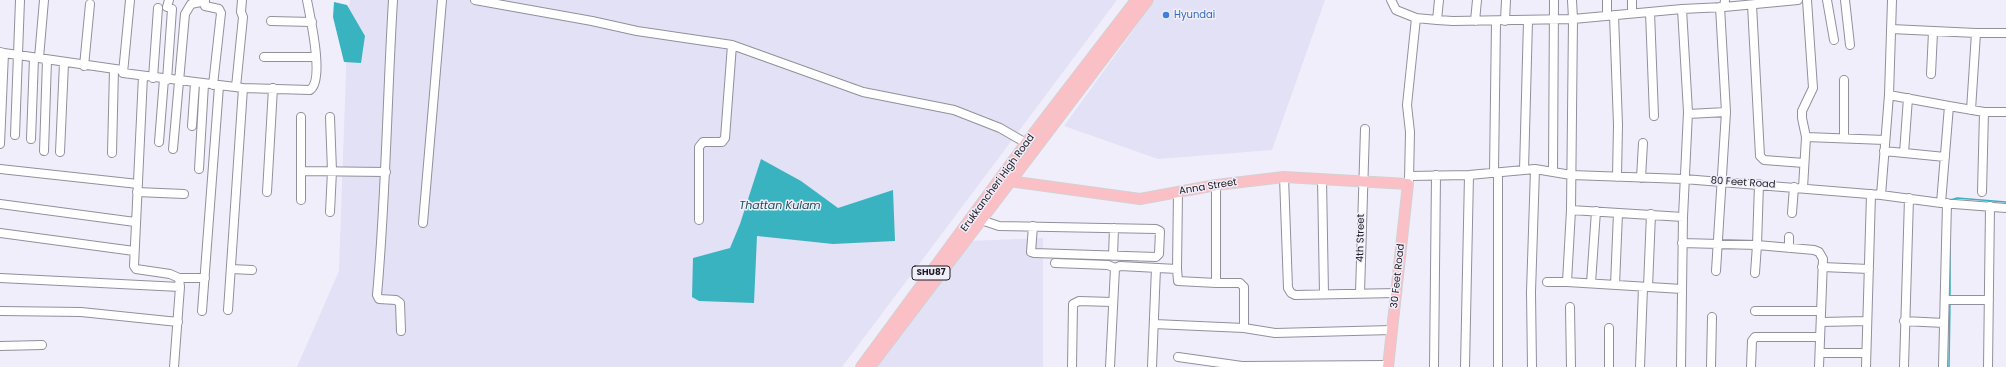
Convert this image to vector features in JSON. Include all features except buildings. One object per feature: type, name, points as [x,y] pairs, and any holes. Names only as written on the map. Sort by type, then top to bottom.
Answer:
[{"type":"main road","name":"Erukkancheri High Road","points":[[861,367],[1026,143],[1136,0]]},
{"type":"main road","name":"SHU87","points":[[870,367],[1009,181],[1148,0]]},
{"type":"main road","name":"Anna Street","points":[[1009,181],[1140,199],[1216,185],[1284,177],[1363,183],[1409,180]]},
{"type":"main road","name":"30 Feet Road","points":[[1388,366],[1409,180]]},
{"type":"street","points":[[15,135],[20,0]]},
{"type":"street","points":[[31,139],[40,59],[44,0]]},
{"type":"street","points":[[112,153],[118,70],[130,0]]},
{"type":"street","points":[[228,310],[243,17],[241,12],[242,0]]},
{"type":"street","points":[[0,144],[2,53],[118,70],[127,75],[194,83],[239,88],[312,89],[316,82],[316,57],[312,22],[307,0]]},
{"type":"street","points":[[393,0],[388,79],[386,172],[377,295],[379,299],[396,300],[400,303],[401,331]]},
{"type":"street","points":[[423,224],[442,0]]},
{"type":"street","points":[[475,0],[592,21],[637,31],[732,45],[863,92],[954,110],[1000,128],[1026,143]]},
{"type":"street","points":[[1391,0],[1396,10],[1416,18],[1475,21],[1573,19],[1723,5],[1798,0]]},
{"type":"street","points":[[1437,20],[1439,0]]},
{"type":"street","points":[[1475,21],[1477,0]]},
{"type":"street","points":[[1505,20],[1506,0]]},
{"type":"street","points":[[1553,171],[1554,0]]},
{"type":"street","points":[[1567,282],[1571,176],[1572,0]]},
{"type":"street","points":[[1608,0],[1618,125],[1617,177]]},
{"type":"street","points":[[1632,0],[1632,14]]},
{"type":"street","points":[[1803,188],[1806,137],[1802,111],[1813,88],[1807,0]]},
{"type":"street","points":[[1827,0],[1834,40]]},
{"type":"street","points":[[1846,0],[1850,45]]},
{"type":"street","points":[[1882,195],[1892,0]]},
{"type":"street","points":[[173,149],[186,10],[191,4],[205,1],[205,6],[219,9],[221,13],[199,170]]},
{"type":"street","points":[[1754,3],[1760,156],[1764,160],[1804,163]]},
{"type":"street","points":[[84,66],[90,4]]},
{"type":"street","points":[[1716,271],[1726,112],[1723,5]]},
{"type":"street","points":[[159,142],[165,79],[169,6]]},
{"type":"street","points":[[153,78],[158,8]]},
{"type":"street","points":[[1681,367],[1682,243],[1688,114],[1682,9]]},
{"type":"street","points":[[1650,12],[1654,116]]},
{"type":"street","points":[[1409,180],[1410,132],[1407,105],[1416,18]]},
{"type":"street","points":[[271,21],[312,22]]},
{"type":"street","points":[[1496,21],[1498,367]]},
{"type":"street","points":[[1524,170],[1528,21]]},
{"type":"street","points":[[1891,29],[1934,32],[2006,33]]},
{"type":"street","points":[[1931,74],[1934,32]]},
{"type":"street","points":[[1971,110],[1976,33]]},
{"type":"street","points":[[699,220],[699,147],[703,142],[722,142],[725,138],[732,45]]},
{"type":"street","points":[[264,57],[316,57]]},
{"type":"street","points":[[40,59],[44,151]]},
{"type":"street","points":[[60,152],[64,63]]},
{"type":"street","points":[[143,76],[134,268],[179,278],[205,278]]},
{"type":"street","points":[[1844,80],[1844,138]]},
{"type":"street","points":[[192,126],[194,83]]},
{"type":"street","points":[[202,311],[205,278],[212,85]]},
{"type":"street","points":[[267,192],[273,88]]},
{"type":"street","points":[[1888,94],[1984,112],[2006,112]]},
{"type":"street","points":[[1904,153],[1908,98]]},
{"type":"street","points":[[1943,367],[1944,324],[1948,300],[1948,203],[1945,157],[1949,106]]},
{"type":"street","points":[[1688,114],[1726,112]]},
{"type":"street","points":[[1982,192],[1984,112]]},
{"type":"street","points":[[301,117],[301,200]]},
{"type":"street","points":[[330,117],[332,171],[330,212]]},
{"type":"street","name":"4th Street","points":[[1360,293],[1365,129]]},
{"type":"street","points":[[1806,137],[1885,140]]},
{"type":"street","points":[[1641,178],[1643,142]]},
{"type":"street","points":[[1884,151],[1945,157]]},
{"type":"street","points":[[0,169],[184,194]]},
{"type":"street","points":[[1532,367],[1531,292],[1534,169]]},
{"type":"street","name":"80 Feet Road","points":[[1409,180],[1436,176],[1469,175],[1534,169],[1553,171],[1571,176],[1684,179],[1759,184],[2006,208]]},
{"type":"street","points":[[301,171],[386,172]]},
{"type":"street","points":[[1465,367],[1469,175]]},
{"type":"street","points":[[1434,367],[1436,176]]},
{"type":"street","points":[[1284,177],[1288,288],[1291,293],[1295,295],[1396,293]]},
{"type":"street","points":[[1322,179],[1324,294]]},
{"type":"street","points":[[1755,273],[1759,184]]},
{"type":"street","points":[[1216,185],[1216,284]]},
{"type":"street","points":[[1792,213],[1794,187]]},
{"type":"street","points":[[1178,192],[1178,281],[1240,284],[1244,287],[1244,328]]},
{"type":"street","points":[[1866,367],[1871,194]]},
{"type":"street","points":[[1904,367],[1904,321],[1909,198]]},
{"type":"street","points":[[0,204],[135,222]]},
{"type":"street","points":[[1988,367],[1990,206]]},
{"type":"street","points":[[1570,210],[1683,217]]},
{"type":"street","points":[[1591,283],[1596,211]]},
{"type":"street","points":[[1615,285],[1618,213]]},
{"type":"street","points":[[1640,367],[1651,214]]},
{"type":"street","points":[[981,220],[999,226],[1033,226],[1156,229],[1160,231],[1159,254],[1156,257],[1031,252],[1033,226]]},
{"type":"street","points":[[1112,256],[1114,228]]},
{"type":"street","points":[[0,233],[134,251]]},
{"type":"street","points":[[1789,237],[1789,248]]},
{"type":"street","points":[[1682,243],[1757,245],[1814,250],[1819,252],[1823,259],[1819,367]]},
{"type":"street","points":[[1055,263],[1111,265],[1115,268]]},
{"type":"street","points":[[1115,268],[1120,266],[1178,269]]},
{"type":"street","points":[[1822,267],[1869,268]]},
{"type":"street","points":[[1110,367],[1112,302],[1115,268]]},
{"type":"street","points":[[1152,367],[1156,268]]},
{"type":"street","points":[[231,269],[252,270]]},
{"type":"street","points":[[0,278],[180,287]]},
{"type":"street","points":[[174,367],[180,287],[179,278]]},
{"type":"street","points":[[1547,282],[1591,283],[1682,289]]},
{"type":"street","points":[[1948,300],[1989,300]]},
{"type":"street","points":[[1072,367],[1073,304],[1079,301],[1112,302]]},
{"type":"street","points":[[1570,307],[1571,367]]},
{"type":"street","points":[[0,311],[81,312],[178,322]]},
{"type":"street","points":[[1755,311],[1821,311]]},
{"type":"street","points":[[1711,367],[1712,317]]},
{"type":"street","points":[[1821,322],[1867,321]]},
{"type":"street","points":[[1904,321],[1944,324]]},
{"type":"street","points":[[1154,324],[1244,328],[1275,333],[1392,330]]},
{"type":"street","points":[[1609,328],[1609,367]]},
{"type":"street","points":[[1750,367],[1752,341],[1755,336],[1820,337]]},
{"type":"street","points":[[0,346],[42,345]]},
{"type":"street","points":[[1820,353],[1866,353]]},
{"type":"street","points":[[1178,357],[1242,366],[1388,366]]},
{"type":"shaded area","points":[[350,0],[1117,0],[842,367],[297,367],[339,271],[348,14]]},
{"type":"shaded area","points":[[1155,0],[1325,0],[1272,150],[1158,159],[1064,126]]},
{"type":"shaded area","points":[[1043,238],[1043,367],[876,367],[969,241]]},
{"type":"water","points":[[334,2],[347,5],[365,36],[361,63],[344,62],[333,17]]},
{"type":"water","name":"Thattan Kulam","points":[[761,159],[801,181],[838,208],[893,190],[895,241],[833,244],[757,236],[754,303],[699,301],[692,297],[693,258],[730,248],[740,224]]},
{"type":"waterway","points":[[1951,200],[1957,198],[2006,202]]},
{"type":"waterway","points":[[1950,246],[1950,296]]},
{"type":"waterway","points":[[1949,367],[1950,302]]},
{"type":"place","name":"Hyundai","points":[[1166,15]]}]
